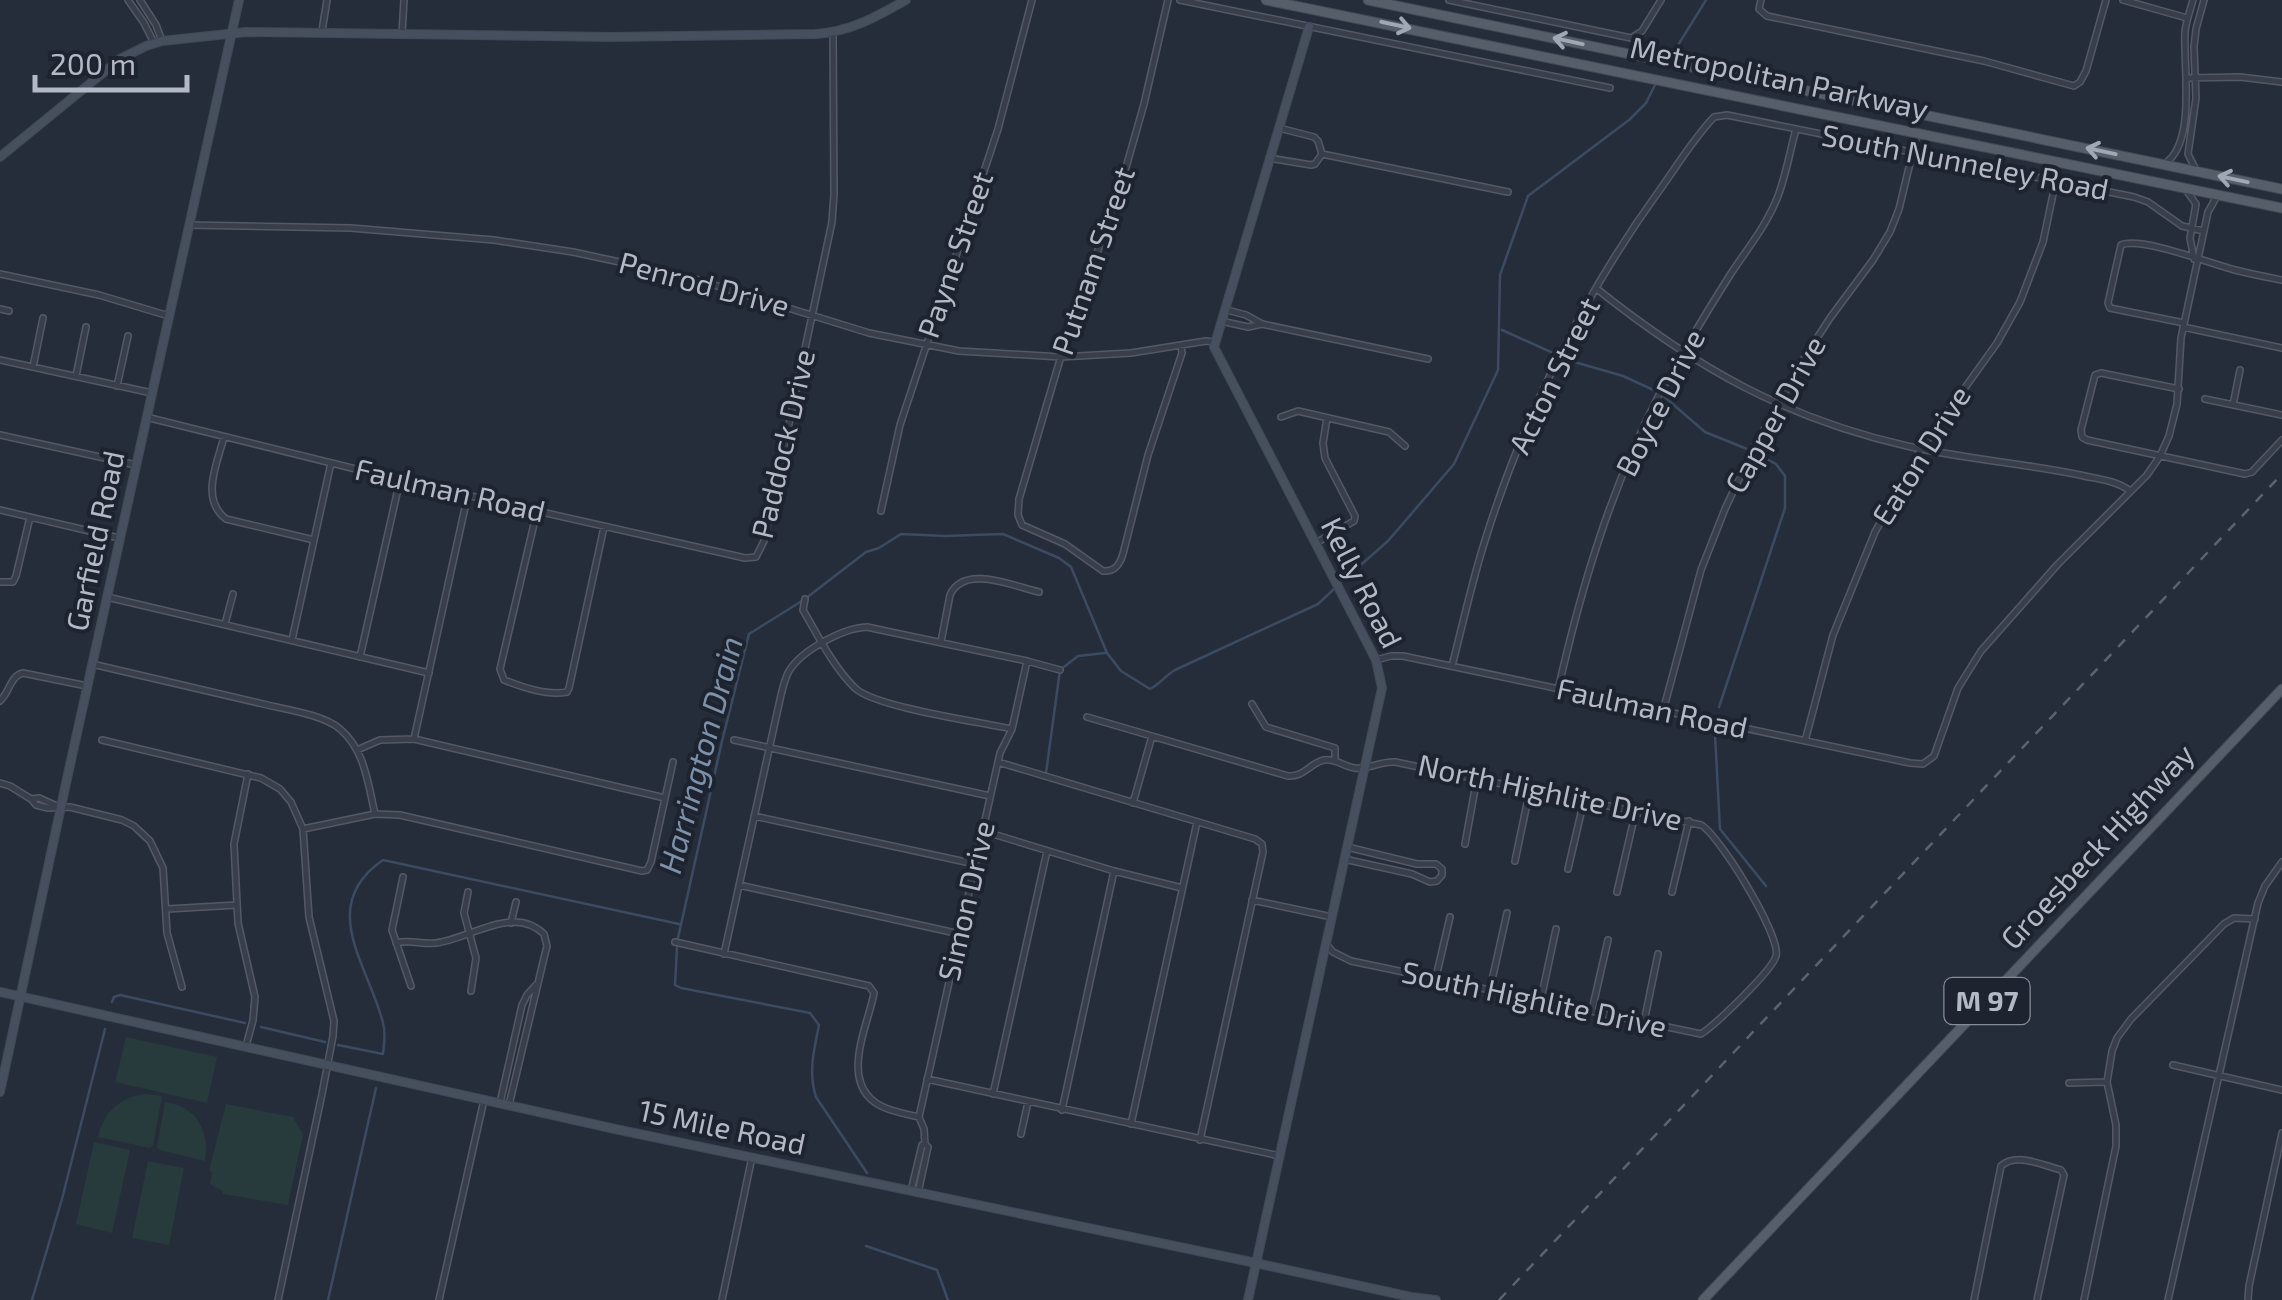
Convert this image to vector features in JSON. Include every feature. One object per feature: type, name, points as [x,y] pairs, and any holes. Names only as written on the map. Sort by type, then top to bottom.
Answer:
[{"type":"main road","name":"Garfield Road","points":[[0,1092],[239,0]]},
{"type":"main road","points":[[0,157],[120,60],[158,42],[232,33],[611,37],[833,32],[867,22],[906,0]]},
{"type":"main road","name":"Metropolitan Parkway","points":[[1266,0],[2282,208]]},
{"type":"main road","name":"Metropolitan Parkway","points":[[1368,0],[2282,189]]},
{"type":"main road","points":[[1215,342],[1309,27]]},
{"type":"main road","points":[[1826,114],[1826,104],[1835,96]]},
{"type":"main road","name":"Kelly Road","points":[[1215,342],[1218,357],[1376,660],[1382,688],[1248,1300]]},
{"type":"main road","name":"Groesbeck Highway","points":[[1703,1300],[2282,689]]},
{"type":"main road","name":"15 Mile Road","points":[[0,992],[484,1100],[1392,1294],[1436,1300]]},
{"type":"street","points":[[128,0],[158,42]]},
{"type":"street","points":[[140,0],[156,25],[158,42]]},
{"type":"street","points":[[322,34],[328,0]]},
{"type":"street","points":[[402,34],[404,0]]},
{"type":"street","name":"Payne Street","points":[[881,511],[900,424],[998,130],[1032,0]]},
{"type":"street","name":"Putnam Street","points":[[1168,0],[1123,178],[1061,358],[1020,499],[1020,521],[1027,528],[1065,544],[1106,572],[1114,569],[1124,554],[1139,484],[1182,345]]},
{"type":"street","points":[[1180,0],[1610,88]]},
{"type":"street","points":[[1449,0],[1623,37],[1637,36],[1660,0]]},
{"type":"street","points":[[1761,0],[1760,11],[1767,16],[1984,61],[2074,86],[2086,71],[2106,0]]},
{"type":"street","points":[[2123,0],[2198,21]]},
{"type":"street","points":[[2164,164],[2178,148],[2185,113],[2188,18],[2193,0]]},
{"type":"street","points":[[2196,171],[2188,154],[2196,113],[2194,47],[2204,0]]},
{"type":"street","name":"Paddock Drive","points":[[756,557],[764,542],[834,210],[833,32]]},
{"type":"street","points":[[2186,78],[2240,76],[2282,82]]},
{"type":"street","name":"South Nunneley Road","points":[[1718,115],[2139,198],[2177,224],[2204,231]]},
{"type":"street","name":"Acton Street","points":[[1452,667],[1483,546],[1518,445],[1560,355],[1639,218],[1718,115]]},
{"type":"street","points":[[1270,158],[1311,166],[1322,154],[1314,137],[1279,128]]},
{"type":"street","name":"Boyce Drive","points":[[1558,690],[1603,526],[1644,428],[1683,354],[1770,215],[1782,186],[1796,129]]},
{"type":"street","name":"Capper Drive","points":[[1663,712],[1713,538],[1777,405],[1814,342],[1890,232],[1918,132]]},
{"type":"street","points":[[1322,154],[1508,192]]},
{"type":"street","name":"Eaton Drive","points":[[1805,741],[1838,622],[1875,532],[1920,449],[1997,342],[2020,302],[2042,242],[2056,180]]},
{"type":"street","points":[[2184,188],[2196,204],[2190,244],[2196,260]]},
{"type":"street","points":[[1597,289],[1683,354],[1777,405],[1839,428],[1920,449],[2064,472],[2120,484],[2130,491],[2160,456],[2173,424],[2196,260],[2209,206],[2219,195]]},
{"type":"street","name":"Penrod Drive","points":[[189,226],[351,228],[524,244],[672,272],[869,333],[986,354],[1061,358],[1215,342]]},
{"type":"street","points":[[2282,280],[2128,242],[2121,246],[2108,303],[2116,310],[2282,348]]},
{"type":"street","points":[[0,274],[169,316]]},
{"type":"street","points":[[1224,309],[1262,324],[1428,359]]},
{"type":"street","points":[[33,367],[43,318]]},
{"type":"street","points":[[1221,321],[1248,327],[1262,324]]},
{"type":"street","points":[[76,376],[85,327]]},
{"type":"street","points":[[118,386],[128,336]]},
{"type":"street","points":[[0,360],[152,393]]},
{"type":"street","points":[[2233,405],[2240,370]]},
{"type":"street","points":[[2179,388],[2095,375],[2082,437],[2245,474],[2252,472],[2282,440]]},
{"type":"street","points":[[2205,399],[2282,415]]},
{"type":"street","points":[[1281,417],[1298,412],[1389,432],[1404,446]]},
{"type":"street","name":"Faulman Road","points":[[146,418],[604,527],[745,558],[756,557]]},
{"type":"street","points":[[1316,543],[1354,521],[1355,516],[1325,458],[1327,418]]},
{"type":"street","points":[[0,435],[136,465]]},
{"type":"street","points":[[224,437],[211,495],[221,516],[314,540]]},
{"type":"street","points":[[292,640],[331,463]]},
{"type":"street","points":[[360,657],[400,480]]},
{"type":"street","name":"Faulman Road","points":[[1376,660],[1402,656],[1923,764],[1936,752],[1958,688],[1981,651],[2130,491]]},
{"type":"street","points":[[414,740],[468,494]]},
{"type":"street","points":[[0,510],[120,538]]},
{"type":"street","points":[[536,511],[500,668],[501,677],[508,682],[532,688],[558,694],[567,692],[604,527]]},
{"type":"street","points":[[0,582],[13,582],[19,570],[30,517]]},
{"type":"street","points":[[941,642],[950,595],[962,580],[982,579],[1039,592]]},
{"type":"street","points":[[225,624],[232,594]]},
{"type":"street","points":[[107,597],[429,673]]},
{"type":"street","points":[[804,599],[802,610],[823,643],[850,683],[870,698],[1012,729]]},
{"type":"street","points":[[724,954],[768,748],[788,673],[802,657],[847,630],[866,627],[1060,670]]},
{"type":"street","name":"Simon Drive","points":[[914,1192],[925,1144],[919,1117],[1000,753],[1012,729],[1027,660]]},
{"type":"street","points":[[92,664],[324,720],[340,728],[357,750],[375,814]]},
{"type":"street","points":[[0,701],[14,678],[24,672],[87,686]]},
{"type":"street","points":[[1086,718],[1293,777],[1321,761],[1334,760],[1335,748],[1266,726],[1252,704]]},
{"type":"street","points":[[1133,803],[1152,736]]},
{"type":"street","points":[[102,740],[261,778],[280,790],[296,809],[303,829],[312,934],[333,1015],[333,1036],[278,1300]]},
{"type":"street","points":[[357,750],[380,740],[414,740],[665,798]]},
{"type":"street","points":[[734,740],[990,796]]},
{"type":"street","name":"North Highlite Drive","points":[[1334,760],[1353,768],[1395,762],[1704,826],[1772,932],[1776,957]]},
{"type":"street","points":[[303,829],[375,814],[412,817],[647,870],[673,762]]},
{"type":"street","points":[[998,762],[1262,844],[1200,1140]]},
{"type":"street","points":[[246,1046],[255,997],[240,935],[234,834],[248,774]]},
{"type":"street","points":[[1465,844],[1477,778]]},
{"type":"street","points":[[0,783],[31,799],[106,815],[144,833],[160,859],[169,944],[182,987]]},
{"type":"street","points":[[1516,861],[1530,789]]},
{"type":"street","points":[[1568,869],[1584,800]]},
{"type":"street","points":[[1617,892],[1636,810]]},
{"type":"street","points":[[754,816],[975,864]]},
{"type":"street","points":[[1672,892],[1689,821]]},
{"type":"street","points":[[1131,1124],[1197,822]]},
{"type":"street","points":[[983,831],[1183,888]]},
{"type":"street","points":[[1344,859],[1412,874],[1430,882],[1442,876],[1442,869],[1436,864],[1418,864],[1347,847]]},
{"type":"street","points":[[993,1094],[1046,850]]},
{"type":"street","points":[[2168,1300],[2255,919],[2265,886],[2280,867]]},
{"type":"street","points":[[1062,1110],[1114,870]]},
{"type":"street","points":[[403,876],[392,930],[411,986]]},
{"type":"street","points":[[739,886],[960,934]]},
{"type":"street","points":[[468,892],[464,913],[476,958],[470,991]]},
{"type":"street","points":[[1252,900],[1332,916]]},
{"type":"street","points":[[511,923],[516,902]]},
{"type":"street","points":[[167,909],[237,905]]},
{"type":"street","points":[[1490,990],[1506,914]]},
{"type":"street","points":[[1436,977],[1450,917]]},
{"type":"street","points":[[2084,1300],[2116,1146],[2107,1082],[2112,1051],[2131,1019],[2229,920],[2255,919]]},
{"type":"street","points":[[396,944],[438,943],[496,924],[532,926],[544,934],[546,946],[538,983],[523,1002],[504,1104]]},
{"type":"street","points":[[1540,1000],[1556,929]]},
{"type":"street","points":[[1592,1011],[1608,940]]},
{"type":"street","points":[[674,942],[872,988],[858,1066],[861,1086],[878,1104],[919,1117]]},
{"type":"street","name":"South Highlite Drive","points":[[1326,942],[1333,952],[1351,961],[1701,1034],[1743,997],[1776,957]]},
{"type":"street","points":[[1644,1022],[1658,954]]},
{"type":"street","points":[[2173,1066],[2282,1090]]},
{"type":"street","points":[[928,1079],[1280,1156]]},
{"type":"street","points":[[2069,1083],[2107,1082]]},
{"type":"street","points":[[439,1300],[484,1100]]},
{"type":"street","points":[[1021,1134],[1028,1102]]},
{"type":"street","points":[[2248,1300],[2282,1133]]},
{"type":"street","points":[[722,1300],[752,1157]]},
{"type":"street","points":[[1974,1300],[1996,1188],[2004,1162],[2014,1158],[2064,1174],[2037,1300]]},
{"type":"shaded area","points":[[126,1037],[217,1057],[207,1103],[115,1082]]},
{"type":"shaded area","points":[[162,1096],[153,1146],[98,1137],[104,1120],[115,1107],[129,1098]]},
{"type":"shaded area","points":[[165,1102],[185,1109],[199,1122],[205,1139],[205,1161],[157,1147]]},
{"type":"shaded area","points":[[226,1104],[293,1117],[303,1134],[288,1205],[223,1194],[210,1183],[209,1171]]},
{"type":"shaded area","points":[[94,1142],[130,1150],[112,1233],[76,1224]]},
{"type":"shaded area","points":[[148,1161],[184,1168],[169,1245],[132,1238]]},
{"type":"waterway","name":"Harrington Drain","points":[[1670,58],[1706,0]]},
{"type":"waterway","name":"Harrington Drain","points":[[1339,584],[1388,541],[1454,464],[1498,370],[1500,275],[1528,196],[1629,120],[1646,103],[1656,83]]},
{"type":"waterway","points":[[1502,330],[1571,361],[1623,376],[1660,393],[1705,432],[1776,464],[1785,476],[1785,508],[1719,707]]},
{"type":"waterway","name":"Harrington Drain","points":[[678,938],[749,634],[805,599],[866,552],[901,534],[1003,534],[1059,558],[1071,567],[1107,653],[1121,671],[1150,689],[1175,670],[1318,604],[1334,589]]},
{"type":"waterway","points":[[1046,773],[1060,670],[1078,656],[1105,653]]},
{"type":"waterway","points":[[1715,735],[1720,829],[1766,886]]},
{"type":"waterway","name":"Harrington Drain","points":[[338,1045],[383,1054],[383,1023],[359,959],[350,917],[353,897],[363,878],[383,860],[679,924]]},
{"type":"waterway","points":[[677,947],[675,985],[681,988],[810,1013],[819,1025],[812,1070],[816,1097],[867,1173]]},
{"type":"waterway","name":"Harrington Drain","points":[[112,1002],[120,995],[245,1023]]},
{"type":"waterway","name":"Harrington Drain","points":[[261,1027],[325,1042]]},
{"type":"waterway","name":"Harrington Drain","points":[[32,1300],[105,1029]]},
{"type":"waterway","points":[[328,1300],[376,1088]]},
{"type":"waterway","points":[[866,1246],[937,1270],[948,1300]]},
{"type":"railway","points":[[1499,1300],[2282,474]]}]
